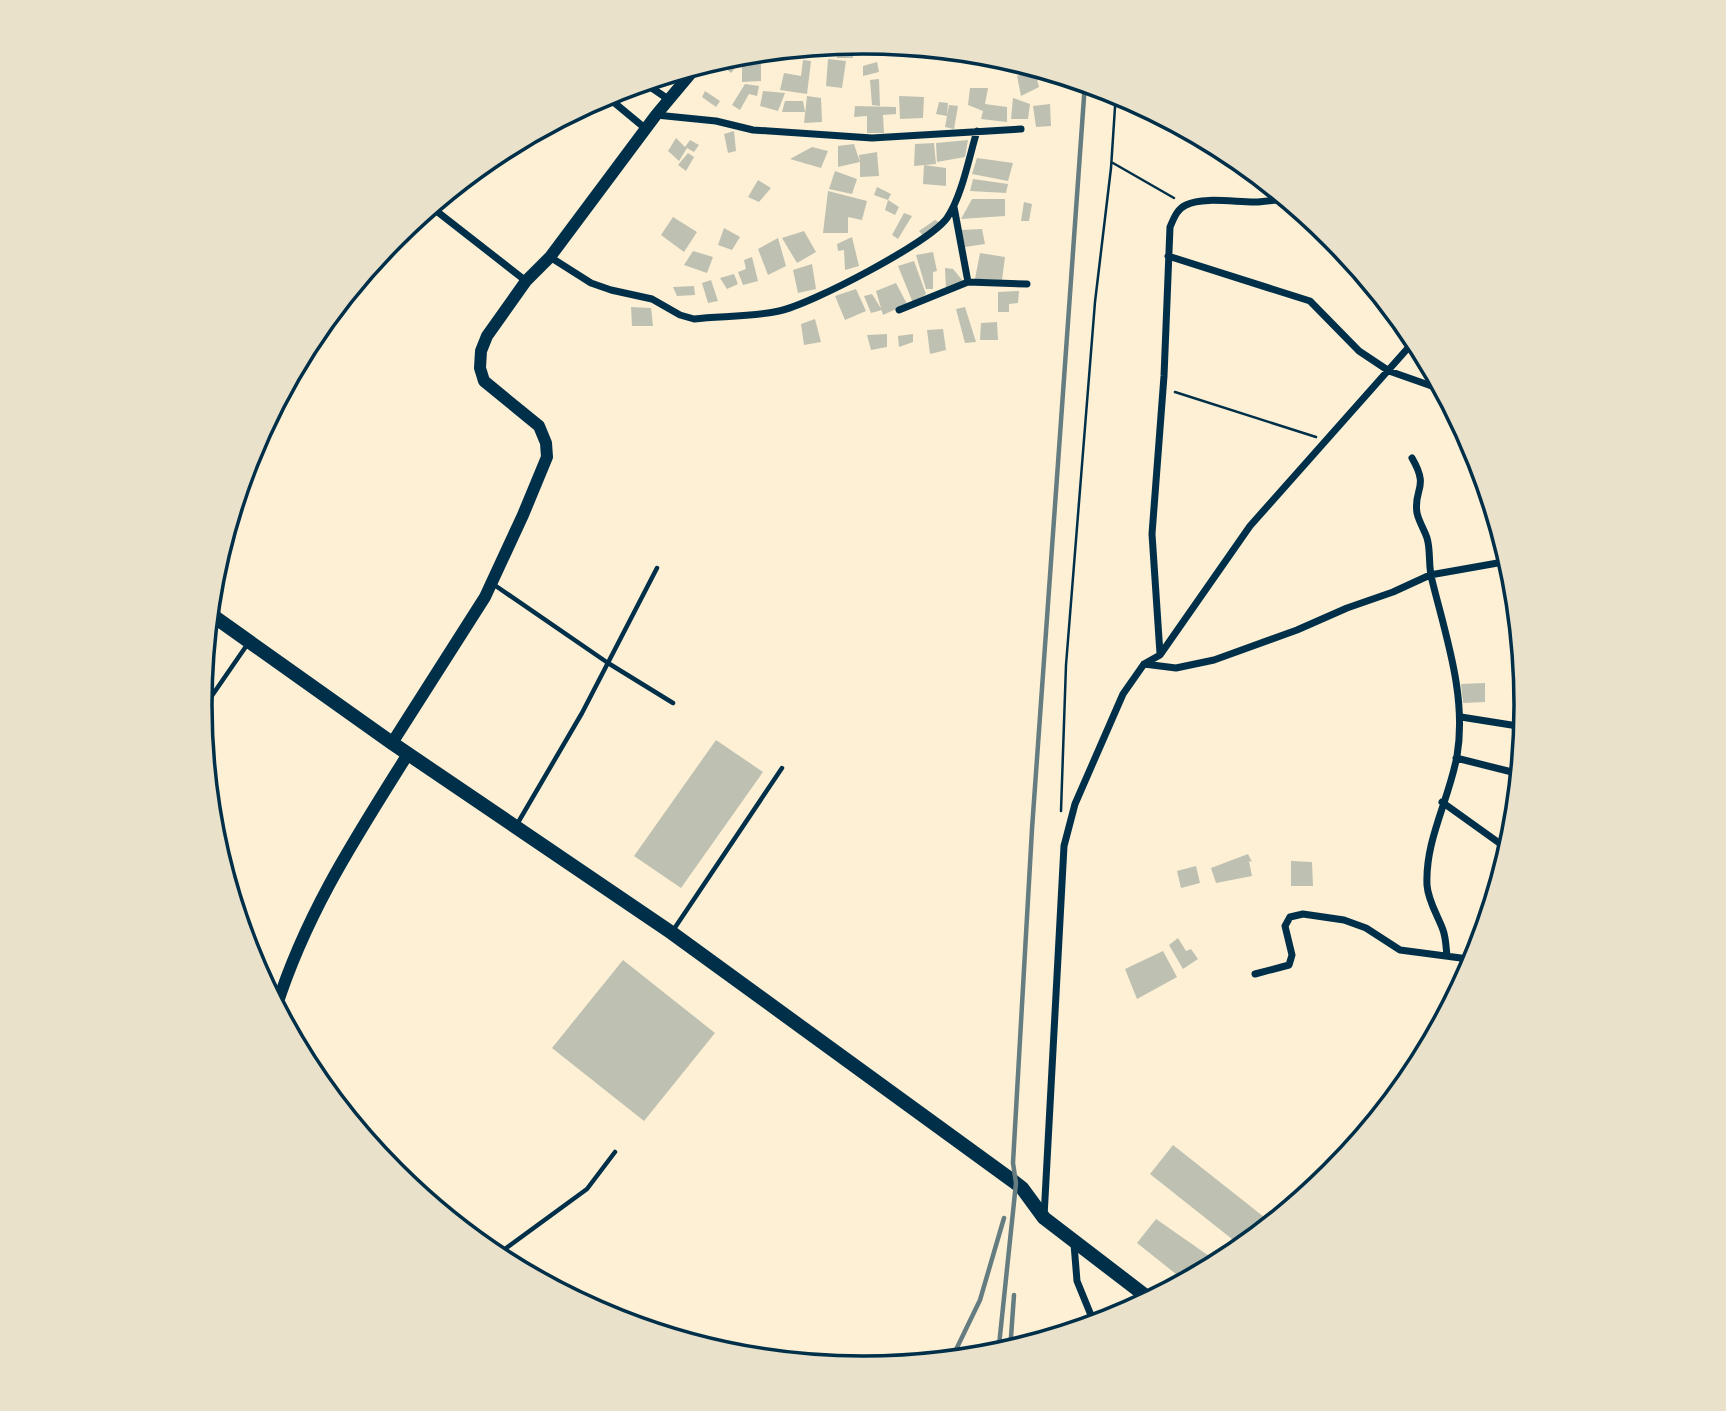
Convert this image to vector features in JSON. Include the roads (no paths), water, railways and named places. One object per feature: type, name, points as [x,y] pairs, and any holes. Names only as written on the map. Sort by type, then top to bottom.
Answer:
[{"type":"main road","points":[[217,619],[392,743],[672,933],[1013,1181],[1022,1188],[1044,1217],[1143,1294]]},
{"type":"street","points":[[392,743],[478,609],[547,457],[546,443],[539,426],[484,381],[480,368],[481,351],[487,336],[526,281],[550,257],[686,79]]},
{"type":"street","points":[[654,89],[668,99]]},
{"type":"street","points":[[615,104],[646,129]]},
{"type":"street","points":[[656,115],[716,121],[753,130],[872,138],[1021,129]]},
{"type":"street","points":[[550,257],[591,283],[652,299],[680,316],[694,319],[779,311],[811,300],[874,268],[942,224],[953,206],[977,131]]},
{"type":"street","points":[[1160,654],[1152,534],[1163,388],[1170,227],[1175,215],[1186,205],[1198,202],[1273,200]]},
{"type":"street","points":[[953,206],[968,282]]},
{"type":"street","points":[[438,212],[526,281]]},
{"type":"street","points":[[1168,256],[1310,301],[1359,351],[1389,371],[1430,385]]},
{"type":"street","points":[[898,310],[968,282],[1027,285]]},
{"type":"street","points":[[1044,1217],[1064,846],[1075,804],[1122,694],[1144,664],[1160,654],[1250,526],[1407,349]]},
{"type":"street","points":[[1412,458],[1420,472],[1421,480],[1417,516],[1427,536],[1430,575],[1446,633],[1461,717],[1456,758],[1432,842],[1427,884],[1444,934],[1447,956]]},
{"type":"street","points":[[1144,664],[1176,668],[1214,660],[1297,630],[1430,575],[1498,563]]},
{"type":"street","points":[[1461,717],[1514,725]]},
{"type":"street","points":[[280,996],[322,894],[408,754]]},
{"type":"street","points":[[1456,758],[1511,772]]},
{"type":"street","points":[[1442,802],[1500,843]]},
{"type":"street","points":[[1255,974],[1289,965],[1292,955],[1285,926],[1294,915],[1344,920],[1366,928],[1400,950],[1463,958]]},
{"type":"street","points":[[1074,1239],[1077,1281],[1091,1315]]},
{"type":"lane","points":[[515,827],[582,713],[657,568]]},
{"type":"lane","points":[[492,583],[608,663],[673,703]]},
{"type":"lane","points":[[212,695],[249,642]]},
{"type":"lane","points":[[672,933],[782,768]]},
{"type":"lane","points":[[505,1250],[587,1189],[615,1152]]},
{"type":"railway","points":[[999,1342],[1016,1183],[1013,1163],[1032,829],[1084,94]]},
{"type":"railway","points":[[956,1350],[980,1300],[1004,1218]]},
{"type":"railway","points":[[1011,1340],[1014,1295]]}]
